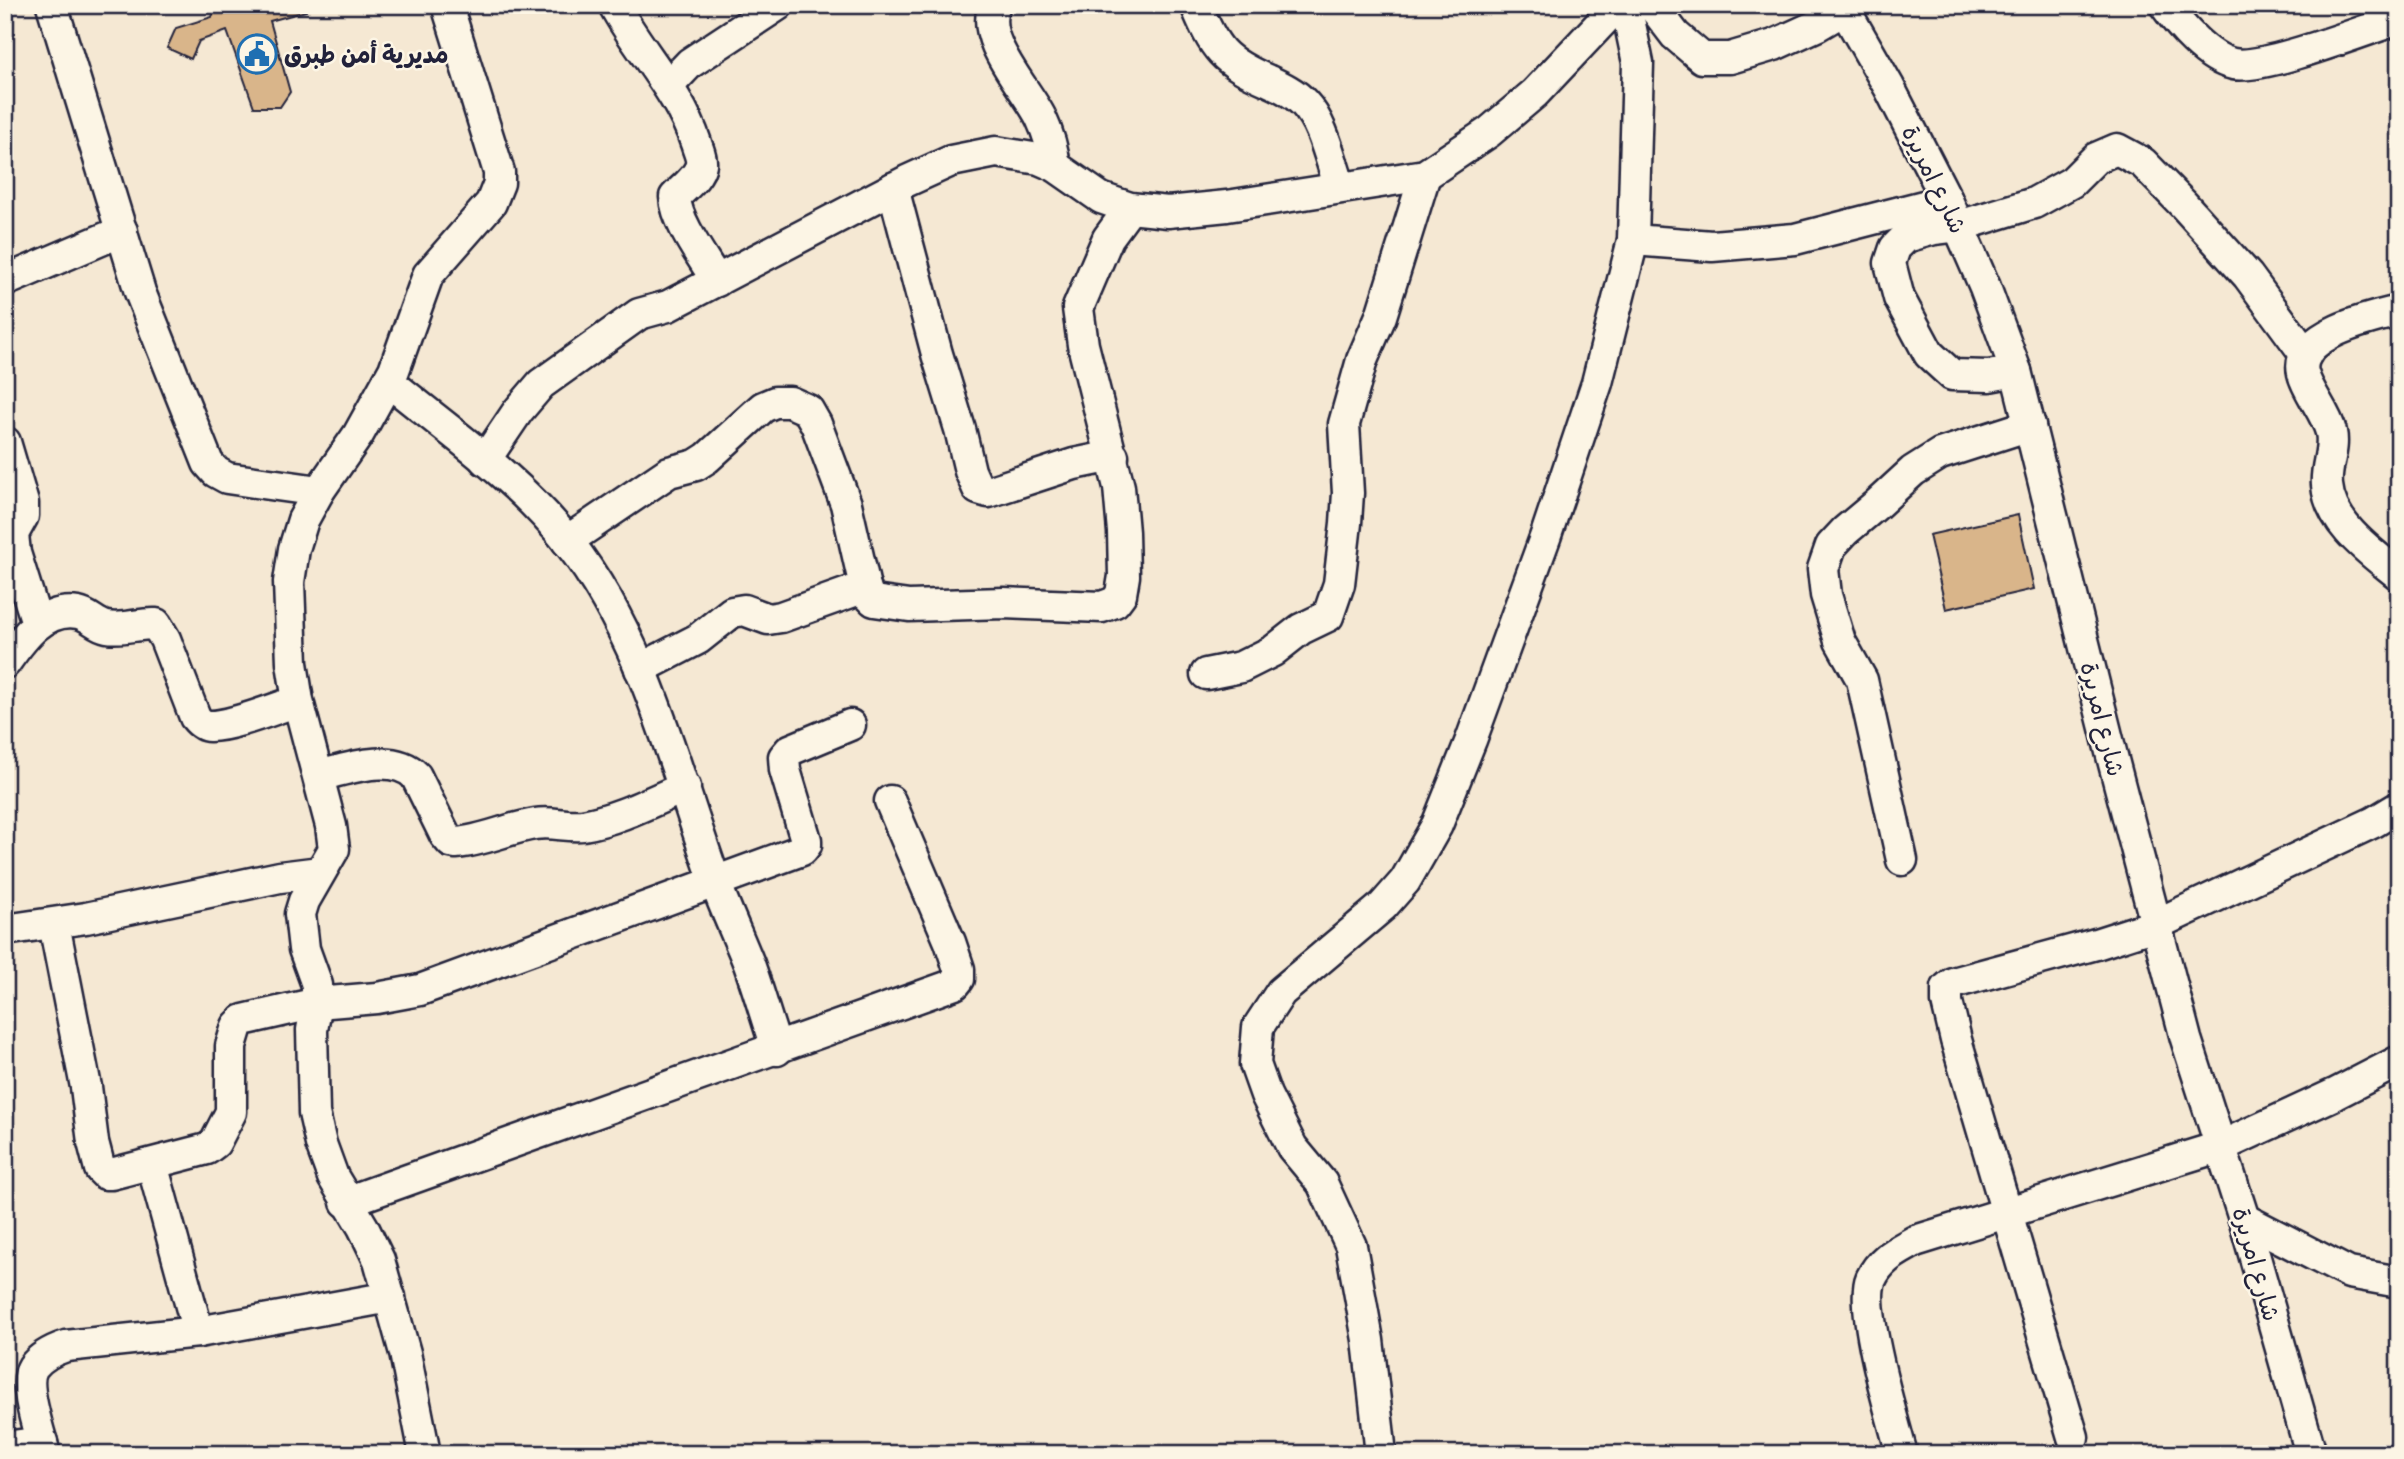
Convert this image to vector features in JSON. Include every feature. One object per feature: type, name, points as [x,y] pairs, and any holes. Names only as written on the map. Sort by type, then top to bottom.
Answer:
[{"type":"street","points":[[52,5],[140,292],[212,469],[227,478],[319,491]]},
{"type":"street","points":[[416,1452],[405,1353],[379,1260],[333,1177],[321,1144],[314,1113],[312,1030],[317,985],[304,949],[300,914],[304,901],[334,849],[319,776],[298,701],[292,663],[289,582],[294,549],[303,520],[319,491],[358,435],[388,381],[405,343],[428,275],[491,203],[499,183],[499,172],[447,5]]},
{"type":"street","points":[[614,5],[626,28],[669,85],[691,127],[701,165],[675,197],[675,204],[717,281]]},
{"type":"street","points":[[669,85],[690,64],[778,5]]},
{"type":"street","points":[[995,5],[990,22],[994,38],[1043,121],[1054,154],[1055,166]]},
{"type":"street","points":[[1196,5],[1208,35],[1223,55],[1240,67],[1286,89],[1305,103],[1318,125],[1339,187]]},
{"type":"street","points":[[485,460],[518,411],[541,384],[639,314],[668,306],[893,188],[951,161],[996,152],[1024,155],[1055,166],[1101,198],[1130,208],[1168,212],[1424,175],[1489,132],[1535,93],[1618,5]]},
{"type":"street","points":[[1381,1454],[1368,1340],[1351,1245],[1322,1183],[1292,1146],[1266,1095],[1255,1065],[1258,1027],[1281,992],[1383,905],[1405,881],[1437,824],[1523,599],[1593,396],[1633,240],[1638,63],[1626,5]]},
{"type":"street","points":[[1652,5],[1675,35],[1702,58],[1730,58],[1773,46],[1818,25],[1846,6]]},
{"type":"street","points":[[2165,5],[2182,28],[2196,41],[2232,64],[2258,65],[2399,19]]},
{"type":"street","name":"شارع امريرة","points":[[1846,6],[1953,213],[1985,287],[2016,371],[2186,1039],[2244,1219],[2311,1454]]},
{"type":"street","points":[[1633,240],[1712,246],[1795,239],[1953,213],[2034,204],[2072,182],[2096,158],[2117,149],[2143,163],[2183,204],[2248,276],[2306,355]]},
{"type":"street","points":[[1206,674],[1241,667],[1264,657],[1290,636],[1328,616],[1331,611],[1339,584],[1348,503],[1344,424],[1362,360],[1381,316],[1424,175]]},
{"type":"street","points":[[893,188],[970,471],[978,489],[988,492],[1074,464],[1112,456]]},
{"type":"street","points":[[567,541],[669,472],[696,465],[707,458],[763,407],[775,402],[790,401],[808,410],[816,424],[846,505],[867,595],[874,601],[909,606],[1004,603],[1102,607],[1115,602],[1121,594],[1124,576],[1119,487],[1083,345],[1077,308],[1108,238],[1130,208]]},
{"type":"street","points":[[1953,213],[1934,229],[1906,237],[1895,248],[1890,263],[1899,298],[1929,354],[1952,375],[1989,376],[2016,371]]},
{"type":"street","points":[[5,281],[122,231]]},
{"type":"street","points":[[2399,311],[2361,320],[2320,339],[2306,355],[2303,372],[2331,434],[2332,450],[2328,463],[2327,485],[2334,511],[2344,526],[2399,575]]},
{"type":"street","points":[[388,381],[500,471],[567,541],[589,570],[640,670],[685,787],[715,881],[749,965],[777,1050]]},
{"type":"street","points":[[1902,860],[1863,680],[1840,640],[1826,595],[1823,569],[1831,546],[1844,531],[1913,471],[1940,454],[2030,425]]},
{"type":"street","points":[[5,442],[23,503],[23,516],[13,534],[14,544],[37,623]]},
{"type":"street","points":[[640,670],[698,639],[732,612],[744,610],[768,619],[781,617],[865,587]]},
{"type":"street","points":[[5,663],[37,623],[72,613],[81,614],[106,627],[156,624],[165,639],[195,717],[206,725],[237,720],[298,701]]},
{"type":"street","points":[[54,924],[100,1169],[105,1174],[111,1174],[152,1164],[207,1149],[215,1143],[232,1106],[231,1046],[240,1022],[247,1018],[317,1003],[377,998],[420,990],[805,848],[806,839],[785,770],[784,757],[790,750],[850,725]]},
{"type":"street","points":[[319,776],[389,764],[411,771],[445,835],[451,842],[456,843],[533,824],[552,822],[580,825],[602,821],[685,787]]},
{"type":"street","points":[[346,1202],[950,987],[959,979],[959,969],[890,801]]},
{"type":"street","points":[[2073,1437],[1956,1040],[1947,1002],[1948,988],[1953,983],[2155,925],[2374,822],[2399,807]]},
{"type":"street","points":[[5,930],[54,924],[280,877],[320,872]]},
{"type":"street","points":[[1902,1454],[1879,1365],[1869,1307],[1870,1281],[1886,1257],[1915,1241],[2222,1146],[2399,1061]]},
{"type":"street","points":[[152,1164],[198,1332]]},
{"type":"street","points":[[2244,1219],[2348,1273],[2399,1282]]},
{"type":"street","points":[[5,1447],[43,1448],[32,1400],[30,1374],[33,1367],[46,1355],[66,1346],[198,1332],[390,1297]]},
{"type":"building","name":"مديرية أمن طبرق","points":[[216,5],[305,5],[306,11],[270,21],[290,92],[280,107],[254,107],[227,31],[199,41],[191,59],[167,48],[176,28],[212,17]]},
{"type":"building","points":[[2018,515],[2034,589],[1946,609],[1929,535]]},
{"type":"place","name":"مديرية أمن طبرق","points":[[257,54]]}]
